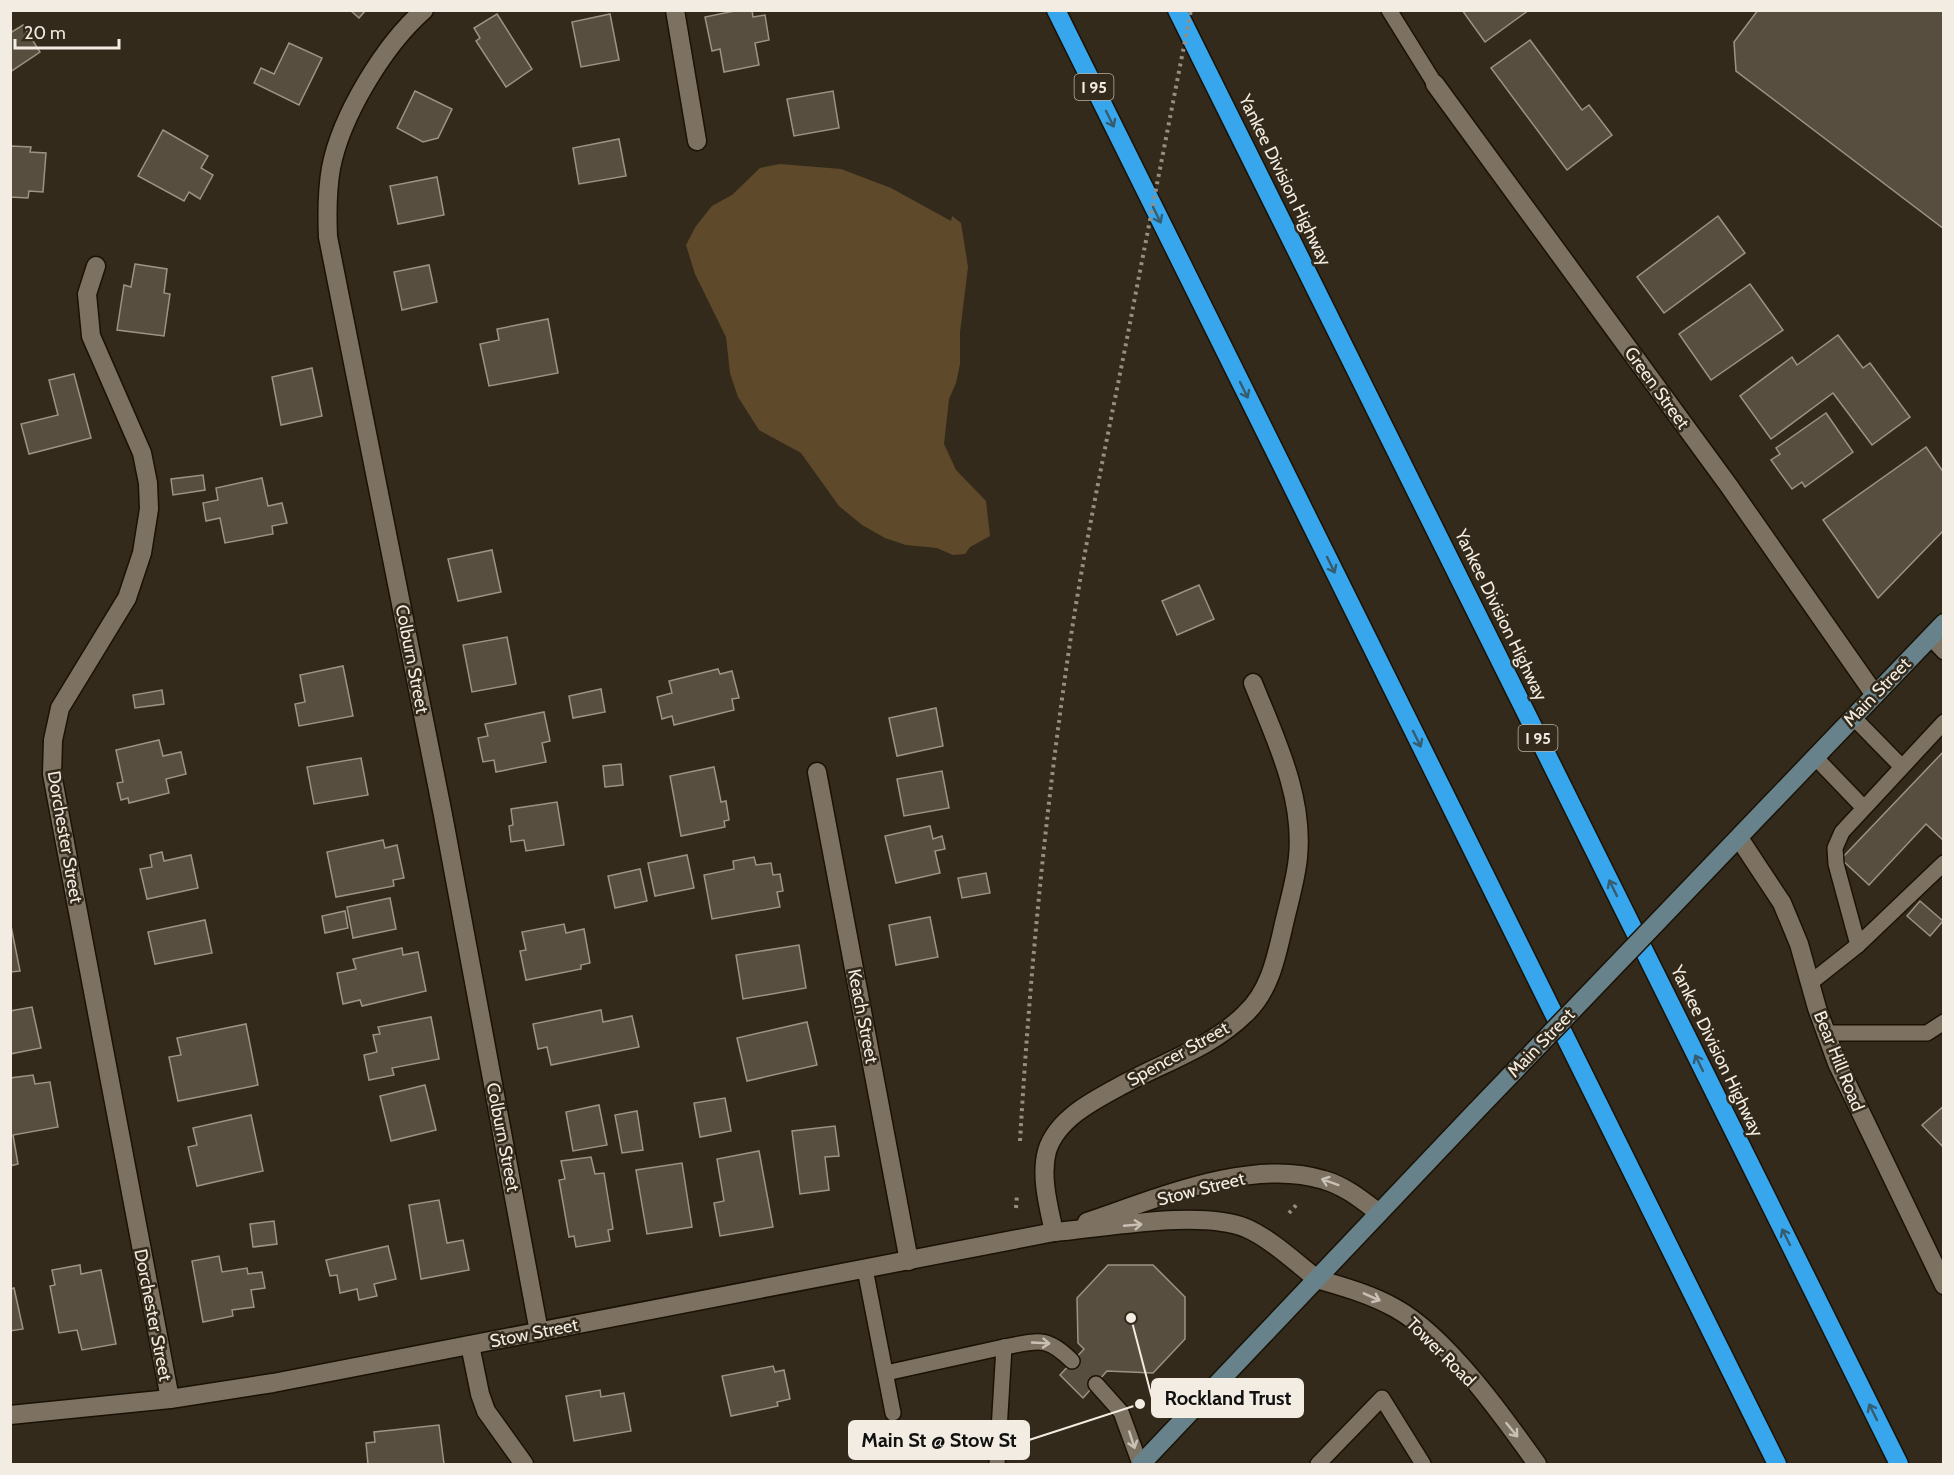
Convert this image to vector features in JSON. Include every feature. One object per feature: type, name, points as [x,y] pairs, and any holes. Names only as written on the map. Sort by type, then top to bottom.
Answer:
[{"type":"highway","name":"I 95","points":[[1056,10],[1777,1464]]},
{"type":"highway","name":"Yankee Division Highway","points":[[1177,10],[1899,1464]]},
{"type":"main road","name":"Main Street","points":[[1140,1464],[1944,623]]},
{"type":"street","name":"Colburn Street","points":[[424,10],[387,52],[342,134],[331,166],[328,189],[328,237],[445,827],[539,1332]]},
{"type":"street","points":[[675,10],[697,141]]},
{"type":"street","name":"Green Street","points":[[1435,84],[1729,486],[1875,695]]},
{"type":"street","name":"Dorchester Street","points":[[96,266],[87,294],[87,321],[91,336],[142,453],[148,483],[149,509],[142,553],[127,598],[60,708],[53,740],[52,774],[170,1400]]},
{"type":"street","name":"Spencer Street","points":[[1054,1232],[1045,1182],[1045,1166],[1047,1151],[1063,1125],[1102,1096],[1228,1030],[1257,1002],[1271,973],[1298,858],[1299,830],[1292,786],[1253,683]]},
{"type":"street","name":"Keach Street","points":[[818,772],[909,1261]]},
{"type":"street","name":"Bear Hill Road","points":[[1739,838],[1782,903],[1799,944],[1826,1033],[1862,1118],[1944,1285]]},
{"type":"street","name":"Stow Street","points":[[1054,1232],[1196,1186],[1257,1175],[1304,1175],[1324,1180],[1360,1198],[1379,1213]]},
{"type":"street","name":"Stow Street","points":[[10,1415],[170,1400],[273,1383],[1054,1232],[1168,1222],[1227,1222],[1253,1232],[1317,1279]]},
{"type":"street","name":"Tower Road","points":[[1317,1279],[1370,1295],[1397,1309],[1420,1327],[1473,1383],[1537,1464]]},
{"type":"street","points":[[470,1345],[480,1394],[486,1411],[524,1464]]},
{"type":"lane","points":[[1389,10],[1435,84]]},
{"type":"lane","points":[[1930,637],[1944,652]]},
{"type":"lane","points":[[1853,717],[1902,767]]},
{"type":"lane","points":[[1858,945],[1835,855],[1842,832],[1944,723]]},
{"type":"lane","points":[[1815,757],[1863,807]]},
{"type":"lane","points":[[1810,983],[1858,945],[1944,863]]},
{"type":"lane","points":[[1826,1033],[1927,1033],[1944,1022]]},
{"type":"lane","points":[[865,1269],[893,1413]]},
{"type":"lane","points":[[886,1373],[1004,1347],[1047,1342],[1060,1349],[1072,1361]]},
{"type":"lane","points":[[997,1464],[1004,1347]]},
{"type":"lane","points":[[1096,1384],[1121,1412],[1140,1464]]},
{"type":"lane","points":[[1318,1464],[1382,1398],[1424,1464]]},
{"type":"path","points":[[1020,1149],[1038,913],[1057,736],[1080,580],[1191,10]]},
{"type":"path","points":[[1016,1208],[1018,1185]]},
{"type":"path","points":[[1289,1213],[1302,1200]]},
{"type":"shaded area","points":[[780,164],[841,169],[891,188],[951,221],[952,216],[961,223],[968,267],[960,332],[960,364],[956,383],[949,399],[944,444],[956,470],[986,501],[990,536],[970,547],[965,554],[953,555],[937,548],[906,545],[885,538],[862,525],[839,506],[801,453],[759,430],[738,397],[730,373],[726,337],[695,274],[686,245],[696,226],[712,206],[732,195],[760,168]]},
{"type":"building","points":[[350,10],[366,10],[359,18]]},
{"type":"building","points":[[739,10],[752,10],[753,17],[765,15],[769,40],[755,43],[759,65],[724,72],[720,49],[712,51],[705,17]]},
{"type":"building","points":[[1462,10],[1529,10],[1485,42]]},
{"type":"building","points":[[1758,10],[1944,10],[1944,229],[1736,71],[1734,42]]},
{"type":"building","points":[[497,14],[532,69],[506,87],[476,41],[480,38],[474,28]]},
{"type":"building","points":[[610,14],[619,60],[581,67],[572,22]]},
{"type":"building","points":[[23,25],[40,52],[10,72],[10,33]]},
{"type":"building","points":[[1530,40],[1582,110],[1589,105],[1612,135],[1567,170],[1491,68]]},
{"type":"building","points":[[289,43],[322,58],[299,105],[254,83],[261,68],[274,74]]},
{"type":"building","points":[[415,91],[452,109],[438,138],[423,142],[397,128]]},
{"type":"building","points":[[833,91],[839,128],[794,136],[787,99]]},
{"type":"building","points":[[163,130],[208,156],[201,168],[213,175],[200,199],[189,192],[184,201],[138,176]]},
{"type":"building","points":[[619,139],[626,176],[579,184],[573,148]]},
{"type":"building","points":[[10,146],[31,147],[30,152],[46,153],[43,192],[29,191],[28,198],[10,197]]},
{"type":"building","points":[[437,177],[444,215],[398,224],[390,186]]},
{"type":"building","points":[[1718,216],[1745,253],[1664,313],[1637,277]]},
{"type":"building","points":[[135,264],[167,269],[164,293],[170,294],[164,336],[117,330],[124,285],[131,287]]},
{"type":"building","points":[[429,265],[437,302],[402,310],[394,272]]},
{"type":"building","points":[[1750,284],[1783,330],[1711,380],[1679,334]]},
{"type":"building","points":[[548,319],[558,373],[489,386],[480,344],[499,340],[497,329]]},
{"type":"building","points":[[1838,335],[1863,368],[1870,363],[1910,417],[1872,445],[1833,393],[1771,439],[1740,396],[1792,357],[1797,365]]},
{"type":"building","points":[[312,368],[322,416],[281,425],[272,377]]},
{"type":"building","points":[[74,374],[91,438],[29,454],[21,424],[58,415],[49,380]]},
{"type":"building","points":[[1826,413],[1853,452],[1805,487],[1802,482],[1792,489],[1771,460],[1780,454],[1776,448]]},
{"type":"building","points":[[1926,447],[1944,473],[1944,530],[1878,598],[1823,520]]},
{"type":"building","points":[[203,475],[205,490],[173,495],[171,479]]},
{"type":"building","points":[[262,478],[268,506],[282,503],[287,523],[272,526],[273,534],[225,543],[220,518],[206,521],[203,503],[218,500],[216,488]]},
{"type":"building","points":[[492,550],[501,592],[458,601],[448,559]]},
{"type":"building","points":[[1199,585],[1214,619],[1177,635],[1162,601]]},
{"type":"building","points":[[507,637],[516,684],[472,692],[463,645]]},
{"type":"building","points":[[343,666],[353,716],[299,726],[295,704],[305,702],[300,675]]},
{"type":"building","points":[[718,669],[720,674],[732,671],[739,698],[732,699],[734,710],[674,725],[672,716],[662,719],[657,697],[672,693],[669,681]]},
{"type":"building","points":[[601,689],[605,712],[573,718],[569,696]]},
{"type":"building","points":[[162,690],[164,704],[135,708],[133,695]]},
{"type":"building","points":[[936,708],[943,746],[897,756],[889,718]]},
{"type":"building","points":[[544,712],[550,741],[542,743],[546,762],[496,772],[494,760],[483,762],[478,738],[488,736],[485,724]]},
{"type":"building","points":[[159,740],[163,756],[181,752],[186,774],[166,779],[169,793],[129,803],[128,798],[121,800],[117,783],[123,782],[116,750]]},
{"type":"building","points":[[1944,751],[1944,841],[1926,824],[1869,885],[1841,859]]},
{"type":"building","points":[[361,758],[368,795],[314,804],[307,767]]},
{"type":"building","points":[[621,764],[623,785],[605,787],[603,766]]},
{"type":"building","points":[[714,767],[721,802],[726,801],[729,820],[724,821],[725,827],[681,836],[670,776]]},
{"type":"building","points":[[942,771],[949,808],[904,816],[897,779]]},
{"type":"building","points":[[557,802],[564,845],[526,851],[524,840],[511,842],[509,826],[513,825],[511,809]]},
{"type":"building","points":[[930,826],[933,839],[942,836],[945,849],[935,851],[940,873],[896,883],[885,836]]},
{"type":"building","points":[[383,840],[385,848],[397,845],[404,878],[393,880],[394,886],[336,897],[327,852]]},
{"type":"building","points":[[162,852],[164,861],[191,855],[198,888],[147,899],[140,869],[152,867],[150,855]]},
{"type":"building","points":[[687,855],[694,888],[655,896],[648,863]]},
{"type":"building","points":[[754,857],[756,865],[771,863],[773,875],[780,874],[783,891],[777,892],[780,907],[712,919],[704,875],[734,869],[733,861]]},
{"type":"building","points":[[640,869],[647,901],[615,908],[608,876]]},
{"type":"building","points":[[986,873],[990,893],[962,898],[958,878]]},
{"type":"building","points":[[390,898],[396,929],[353,938],[347,907]]},
{"type":"building","points":[[1920,901],[1943,921],[1930,936],[1907,916]]},
{"type":"building","points":[[345,911],[348,928],[325,933],[322,916]]},
{"type":"building","points":[[930,917],[938,957],[896,965],[889,925]]},
{"type":"building","points":[[205,920],[212,953],[155,964],[148,932]]},
{"type":"building","points":[[10,921],[20,971],[10,972]]},
{"type":"building","points":[[564,924],[566,933],[584,929],[590,963],[581,965],[581,969],[526,980],[520,951],[526,950],[522,932]]},
{"type":"building","points":[[799,945],[806,988],[743,999],[736,955]]},
{"type":"building","points":[[402,948],[403,955],[418,952],[426,991],[362,1006],[360,1000],[343,1004],[337,973],[356,969],[353,959]]},
{"type":"building","points":[[32,1007],[41,1048],[10,1054],[10,1011]]},
{"type":"building","points":[[601,1010],[603,1022],[632,1016],[639,1047],[551,1065],[547,1047],[538,1049],[533,1024]]},
{"type":"building","points":[[431,1017],[439,1059],[392,1068],[394,1075],[369,1080],[364,1055],[377,1052],[373,1035],[380,1034],[378,1027]]},
{"type":"building","points":[[807,1022],[817,1065],[747,1081],[737,1038]]},
{"type":"building","points":[[246,1024],[258,1085],[178,1101],[169,1057],[181,1055],[177,1038]]},
{"type":"building","points":[[33,1075],[35,1084],[50,1082],[58,1127],[13,1135],[18,1164],[10,1166],[10,1078]]},
{"type":"building","points":[[425,1085],[436,1130],[391,1141],[380,1096]]},
{"type":"building","points":[[725,1098],[731,1131],[700,1137],[694,1103]]},
{"type":"building","points":[[599,1105],[607,1145],[573,1151],[566,1112]]},
{"type":"building","points":[[1944,1106],[1944,1148],[1922,1125]]},
{"type":"building","points":[[637,1111],[643,1150],[622,1153],[615,1115]]},
{"type":"building","points":[[251,1115],[263,1171],[197,1186],[188,1147],[197,1145],[193,1128]]},
{"type":"building","points":[[835,1126],[839,1156],[825,1157],[829,1190],[800,1194],[792,1131]]},
{"type":"building","points":[[759,1151],[773,1227],[720,1236],[714,1203],[724,1201],[717,1159]]},
{"type":"building","points":[[591,1157],[595,1174],[604,1173],[613,1229],[608,1230],[610,1241],[576,1247],[574,1236],[569,1237],[559,1180],[565,1179],[561,1161]]},
{"type":"building","points":[[682,1163],[692,1227],[647,1234],[636,1170]]},
{"type":"building","points":[[439,1200],[447,1243],[463,1240],[469,1270],[421,1279],[409,1205]]},
{"type":"building","points":[[274,1221],[277,1244],[253,1247],[250,1224]]},
{"type":"building","points":[[388,1246],[396,1279],[374,1284],[377,1296],[359,1300],[357,1289],[340,1293],[337,1275],[330,1276],[326,1260]]},
{"type":"building","points":[[219,1256],[222,1272],[247,1268],[248,1274],[262,1272],[265,1288],[251,1290],[254,1307],[232,1310],[233,1316],[203,1322],[192,1261]]},
{"type":"building","points":[[80,1265],[81,1274],[101,1270],[116,1344],[82,1350],[77,1330],[59,1333],[50,1286],[55,1285],[52,1270]]},
{"type":"building","points":[[1108,1265],[1153,1265],[1185,1297],[1185,1339],[1153,1373],[1107,1371],[1083,1398],[1060,1375],[1084,1349],[1078,1343],[1077,1298]]},
{"type":"building","points":[[14,1288],[23,1329],[10,1331],[10,1289]]},
{"type":"building","points":[[773,1366],[775,1372],[784,1370],[790,1399],[777,1402],[778,1406],[731,1416],[722,1376]]},
{"type":"building","points":[[600,1390],[601,1397],[624,1393],[631,1431],[574,1441],[566,1396]]},
{"type":"building","points":[[439,1425],[444,1464],[368,1464],[366,1443],[375,1442],[374,1432]]},
{"type":"place","name":"Rockland Trust","points":[[1131,1318]]},
{"type":"place","name":"Main St @ Stow St","points":[[1140,1404]]}]
